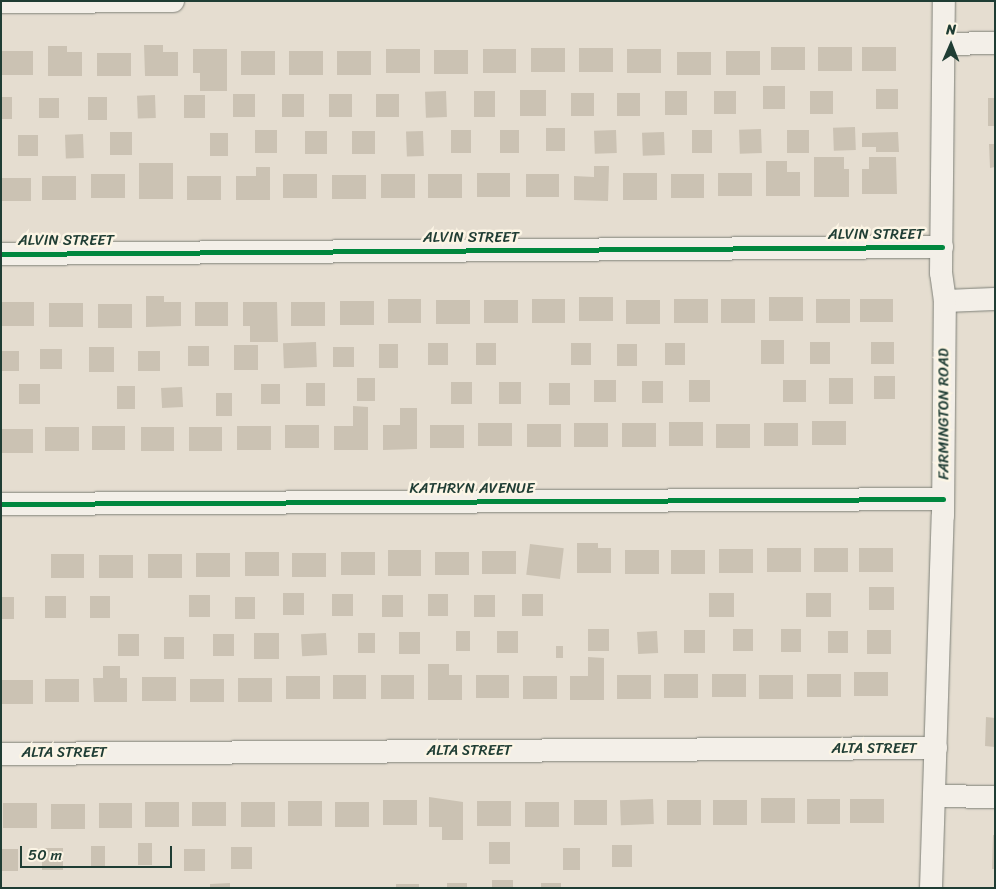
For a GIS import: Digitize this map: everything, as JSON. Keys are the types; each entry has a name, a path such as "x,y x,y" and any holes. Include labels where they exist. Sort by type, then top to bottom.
{"street":[{"path":"1,2 173,1"},
{"name":"FARMINGTON ROAD","path":"931,888 943,499 945,300 942,247 944,1"},
{"path":"944,44 995,43"},
{"name":"ALVIN STREET","path":"1,254 942,247"},
{"path":"945,300 995,300"},
{"name":"KATHRYN AVENUE","path":"1,504 943,499"},
{"name":"ALTA STREET","path":"1,754 936,748"},
{"path":"934,796 995,797"}],"building":[{"path":"144,45 163,45 163,52 178,52 178,76 145,76"},
{"path":"48,46 67,46 67,52 82,52 82,76 48,76"},
{"path":"771,47 805,47 805,70 771,70"},
{"path":"818,47 852,47 852,71 818,71"},
{"path":"862,47 896,47 896,71 862,71"},
{"path":"531,48 565,48 565,72 531,72"},
{"path":"579,48 613,48 613,72 579,72"},
{"path":"193,49 227,49 227,91 200,91 200,73 193,73"},
{"path":"386,49 420,49 420,73 386,73"},
{"path":"483,49 516,49 516,73 483,73"},
{"path":"627,49 661,49 661,73 627,73"},
{"path":"434,50 468,50 468,74 434,74"},
{"path":"1,51 33,51 33,75 1,75"},
{"path":"241,51 275,51 275,75 241,75"},
{"path":"289,51 323,51 323,75 289,75"},
{"path":"337,51 371,51 371,75 337,75"},
{"path":"726,51 760,51 760,75 726,75"},
{"path":"677,52 711,52 711,75 677,75"},
{"path":"97,53 131,53 131,76 97,76"},
{"path":"763,86 785,86 785,109 763,109"},
{"path":"876,89 898,89 898,109 876,109"},
{"path":"520,90 546,90 546,116 520,116"},
{"path":"446,91 447,117 426,118 425,92"},
{"path":"474,91 495,91 495,117 474,117"},
{"path":"665,91 687,91 687,115 665,115"},
{"path":"714,91 736,91 736,114 714,114"},
{"path":"810,91 833,91 833,114 810,114"},
{"path":"571,93 594,93 594,116 571,116"},
{"path":"617,93 640,93 640,116 617,116"},
{"path":"233,94 255,94 255,117 233,117"},
{"path":"282,94 304,94 304,117 282,117"},
{"path":"329,94 352,94 352,117 329,117"},
{"path":"376,94 399,94 399,117 376,117"},
{"path":"155,95 156,118 138,119 137,96"},
{"path":"184,95 205,95 205,118 184,118"},
{"path":"1,97 12,97 12,119 1,119"},
{"path":"88,97 107,97 107,120 88,120"},
{"path":"39,98 59,98 59,118 39,118"},
{"path":"988,98 995,98 995,126 988,126"},
{"path":"855,127 856,150 834,151 833,128"},
{"path":"546,128 565,128 565,151 546,151"},
{"path":"761,129 762,153 740,154 739,130"},
{"path":"255,130 277,130 277,153 255,153"},
{"path":"451,130 471,130 471,153 451,153"},
{"path":"500,130 519,130 519,153 500,153"},
{"path":"616,130 617,153 595,154 594,131"},
{"path":"692,130 712,130 712,153 692,153"},
{"path":"787,130 809,130 809,153 787,153"},
{"path":"305,131 327,131 327,154 305,154"},
{"path":"352,131 375,131 375,154 352,154"},
{"path":"423,131 424,156 407,157 406,132"},
{"path":"110,132 132,132 132,155 110,155"},
{"path":"664,132 665,155 643,156 642,133"},
{"path":"898,132 899,152 876,152 876,147 862,147 862,133"},
{"path":"210,133 228,133 228,156 210,156"},
{"path":"83,134 84,158 66,159 65,135"},
{"path":"18,135 38,135 38,156 18,156"},
{"path":"989,144 995,144 995,167 990,168"},
{"path":"814,157 844,157 844,169 849,169 849,197 814,197"},
{"path":"869,157 896,157 897,194 862,194 862,169 869,169"},
{"path":"766,161 787,161 787,172 800,172 800,196 766,196"},
{"path":"139,163 173,163 173,199 139,199"},
{"path":"594,166 609,166 608,201 574,200 574,176 594,177"},
{"path":"256,167 270,167 270,200 236,200 236,176 256,176"},
{"path":"477,173 510,173 510,197 477,197"},
{"path":"623,173 657,173 657,200 623,200"},
{"path":"718,173 752,173 752,196 718,196"},
{"path":"91,174 125,174 125,198 91,198"},
{"path":"283,174 317,174 317,198 283,198"},
{"path":"381,174 415,174 415,198 381,198"},
{"path":"428,174 462,174 462,198 428,198"},
{"path":"526,174 559,174 559,197 526,197"},
{"path":"671,174 704,174 704,198 671,198"},
{"path":"332,175 366,175 366,199 332,199"},
{"path":"42,176 76,176 76,200 42,200"},
{"path":"187,176 221,176 221,200 187,200"},
{"path":"1,178 31,178 31,201 1,201"},
{"path":"146,296 164,296 164,302 181,302 181,326 146,327"},
{"path":"579,297 613,297 613,321 579,321"},
{"path":"769,297 803,297 803,321 769,321"},
{"path":"388,299 421,299 421,323 388,323"},
{"path":"532,299 565,299 565,323 532,323"},
{"path":"674,299 708,299 708,323 674,323"},
{"path":"721,299 755,299 755,323 721,323"},
{"path":"816,299 850,299 850,323 816,323"},
{"path":"860,299 893,299 893,322 860,322"},
{"path":"436,300 470,300 470,324 436,324"},
{"path":"484,300 518,300 518,323 484,323"},
{"path":"626,300 660,300 660,324 626,324"},
{"path":"340,301 374,301 374,325 340,325"},
{"path":"1,302 34,302 34,326 1,326"},
{"path":"195,302 228,302 228,326 195,326"},
{"path":"243,302 277,302 278,342 250,342 250,326 243,326"},
{"path":"291,302 325,302 325,326 291,326"},
{"path":"49,303 83,303 83,327 49,327"},
{"path":"98,304 132,304 132,328 98,328"},
{"path":"761,340 784,340 784,364 761,364"},
{"path":"316,342 317,367 284,368 283,343"},
{"path":"810,342 830,342 830,364 810,364"},
{"path":"871,342 894,342 894,364 871,364"},
{"path":"428,343 448,343 448,365 428,365"},
{"path":"476,343 496,343 496,365 476,365"},
{"path":"571,343 591,343 591,365 571,365"},
{"path":"665,343 685,343 685,365 665,365"},
{"path":"379,344 398,344 398,368 379,368"},
{"path":"617,344 637,344 637,366 617,366"},
{"path":"234,345 258,345 258,370 234,370"},
{"path":"188,346 209,346 209,366 188,366"},
{"path":"89,347 114,347 114,372 89,372"},
{"path":"333,347 354,347 354,367 333,367"},
{"path":"40,349 62,349 62,369 40,369"},
{"path":"1,351 19,351 19,371 1,371"},
{"path":"138,351 160,351 160,371 138,371"},
{"path":"874,376 895,376 895,399 874,399"},
{"path":"357,378 375,378 375,401 357,401"},
{"path":"829,378 853,378 853,404 829,404"},
{"path":"594,380 616,380 616,402 594,402"},
{"path":"689,380 710,380 710,402 689,402"},
{"path":"783,380 806,380 806,402 783,402"},
{"path":"642,381 663,381 663,403 642,403"},
{"path":"451,382 472,382 472,404 451,404"},
{"path":"499,382 521,382 521,404 499,404"},
{"path":"306,383 325,383 325,406 306,406"},
{"path":"549,383 570,383 570,405 549,405"},
{"path":"19,384 40,384 40,404 19,404"},
{"path":"261,384 280,384 280,404 261,404"},
{"path":"117,386 135,386 135,409 117,409"},
{"path":"182,387 183,407 162,408 161,388"},
{"path":"216,393 232,393 232,416 216,416"},
{"path":"353,406 368,407 368,450 334,450 334,426 353,426"},
{"path":"400,408 417,408 417,449 383,450 383,425 400,425"},
{"path":"812,421 846,421 846,445 812,445"},
{"path":"669,422 703,422 703,446 669,446"},
{"path":"478,423 512,423 512,446 478,446"},
{"path":"574,423 608,423 608,447 574,447"},
{"path":"622,423 656,423 656,447 622,447"},
{"path":"764,423 798,423 798,446 764,446"},
{"path":"527,424 561,424 561,447 527,447"},
{"path":"716,424 750,424 750,448 716,448"},
{"path":"285,425 319,425 319,448 285,448"},
{"path":"430,425 464,425 464,448 430,448"},
{"path":"92,426 125,426 125,450 92,450"},
{"path":"237,426 271,426 271,450 237,450"},
{"path":"45,427 79,427 79,451 45,451"},
{"path":"141,427 174,427 174,451 141,451"},
{"path":"189,427 222,427 222,451 189,451"},
{"path":"1,429 33,429 33,453 1,453"},
{"path":"577,543 598,543 598,548 611,548 611,573 577,573"},
{"path":"530,544 564,548 560,579 526,575"},
{"path":"767,548 801,548 801,572 767,572"},
{"path":"814,548 848,548 848,572 814,572"},
{"path":"859,548 893,548 893,572 859,572"},
{"path":"719,549 753,549 753,573 719,573"},
{"path":"388,550 421,550 421,576 388,576"},
{"path":"625,550 659,550 659,574 625,574"},
{"path":"671,550 705,550 705,574 671,574"},
{"path":"482,551 516,551 516,574 482,574"},
{"path":"245,552 279,552 279,576 245,576"},
{"path":"341,552 375,552 375,575 341,575"},
{"path":"435,552 469,552 469,575 435,575"},
{"path":"196,553 230,553 230,577 196,577"},
{"path":"292,553 326,553 326,577 292,577"},
{"path":"51,554 84,554 84,578 51,578"},
{"path":"148,554 182,554 182,578 148,578"},
{"path":"99,555 133,555 133,578 99,578"},
{"path":"869,587 894,587 894,610 869,610"},
{"path":"283,593 304,593 304,615 283,615"},
{"path":"709,593 734,593 734,617 709,617"},
{"path":"806,593 831,593 831,617 806,617"},
{"path":"332,594 353,594 353,616 332,616"},
{"path":"428,594 448,594 448,616 428,616"},
{"path":"522,594 543,594 543,616 522,616"},
{"path":"189,595 210,595 210,617 189,617"},
{"path":"382,595 403,595 403,617 382,617"},
{"path":"474,595 495,595 495,617 474,617"},
{"path":"45,596 66,596 66,618 45,618"},
{"path":"90,596 110,596 110,618 90,618"},
{"path":"1,597 14,597 14,619 1,619"},
{"path":"235,597 255,597 255,619 235,619"},
{"path":"588,629 609,629 609,651 588,651"},
{"path":"733,629 753,629 753,651 733,651"},
{"path":"781,629 801,629 801,652 781,652"},
{"path":"684,630 705,630 705,653 684,653"},
{"path":"867,630 891,630 891,654 867,654"},
{"path":"456,631 470,631 470,651 456,651"},
{"path":"497,631 518,631 518,653 497,653"},
{"path":"657,631 658,653 638,654 637,632"},
{"path":"828,631 848,631 848,653 828,653"},
{"path":"399,632 420,632 420,654 399,654"},
{"path":"254,633 279,633 279,659 254,659"},
{"path":"326,633 327,655 302,656 301,634"},
{"path":"358,633 375,633 375,653 358,653"},
{"path":"118,634 139,634 139,656 118,656"},
{"path":"213,634 234,634 234,656 213,656"},
{"path":"164,637 184,637 184,659 164,659"},
{"path":"556,646 563,646 563,658 556,658"},
{"path":"588,657 604,658 604,700 570,700 570,676 588,676"},
{"path":"428,664 449,664 449,675 462,675 462,700 428,700"},
{"path":"103,666 120,666 120,678 127,678 127,702 94,702 93,678 103,678"},
{"path":"854,672 888,672 888,696 854,696"},
{"path":"664,674 698,674 698,698 664,698"},
{"path":"712,674 746,674 746,697 712,697"},
{"path":"807,674 841,674 841,697 807,697"},
{"path":"333,675 366,675 366,699 333,699"},
{"path":"381,675 414,675 414,699 381,699"},
{"path":"476,675 509,675 509,698 476,698"},
{"path":"617,675 651,675 651,699 617,699"},
{"path":"759,675 793,675 793,699 759,699"},
{"path":"286,676 320,676 320,699 286,699"},
{"path":"523,676 557,676 557,699 523,699"},
{"path":"142,677 176,677 176,701 142,701"},
{"path":"238,678 272,678 272,702 238,702"},
{"path":"45,679 79,679 79,702 45,702"},
{"path":"190,679 224,679 224,702 190,702"},
{"path":"1,680 33,680 33,704 1,704"},
{"path":"986,717 995,718 995,747 985,746"},
{"path":"429,797 463,802 463,840 442,840 442,827 429,827"},
{"path":"761,798 795,798 795,823 761,823"},
{"path":"653,799 654,824 621,825 620,800"},
{"path":"807,799 840,799 840,824 807,824"},
{"path":"850,799 884,799 884,823 850,823"},
{"path":"383,800 417,800 417,825 383,825"},
{"path":"574,800 607,800 607,825 574,825"},
{"path":"667,800 701,800 701,825 667,825"},
{"path":"713,800 747,800 747,825 713,825"},
{"path":"288,801 322,801 322,826 288,826"},
{"path":"477,801 511,801 511,826 477,826"},
{"path":"145,802 179,802 179,827 145,827"},
{"path":"192,802 226,802 226,826 192,826"},
{"path":"241,802 275,802 275,827 241,827"},
{"path":"335,802 369,802 369,827 335,827"},
{"path":"525,802 559,802 559,827 525,827"},
{"path":"3,803 37,803 37,828 3,828"},
{"path":"99,803 132,803 132,828 99,828"},
{"path":"51,804 85,804 85,829 51,829"},
{"path":"993,835 995,835 995,869 992,869"},
{"path":"489,842 510,842 510,864 489,864"},
{"path":"138,843 152,843 152,865 138,865"},
{"path":"612,845 632,845 632,867 612,867"},
{"path":"91,846 105,846 105,868 91,868"},
{"path":"231,847 252,847 252,869 231,869"},
{"path":"42,848 63,848 63,870 42,870"},
{"path":"563,848 580,848 580,870 563,870"},
{"path":"1,849 18,849 18,871 1,871"},
{"path":"184,849 205,849 205,871 184,871"},
{"path":"492,880 513,880 513,888 492,888"},
{"path":"230,883 230,888 210,888 210,884"},
{"path":"447,883 467,883 467,888 447,888"},
{"path":"541,883 561,883 561,888 541,888"},
{"path":"396,884 419,884 419,888 396,888"}],"cycle path":[{"path":"1,254 942,247"},
{"path":"1,504 943,499"}]}
